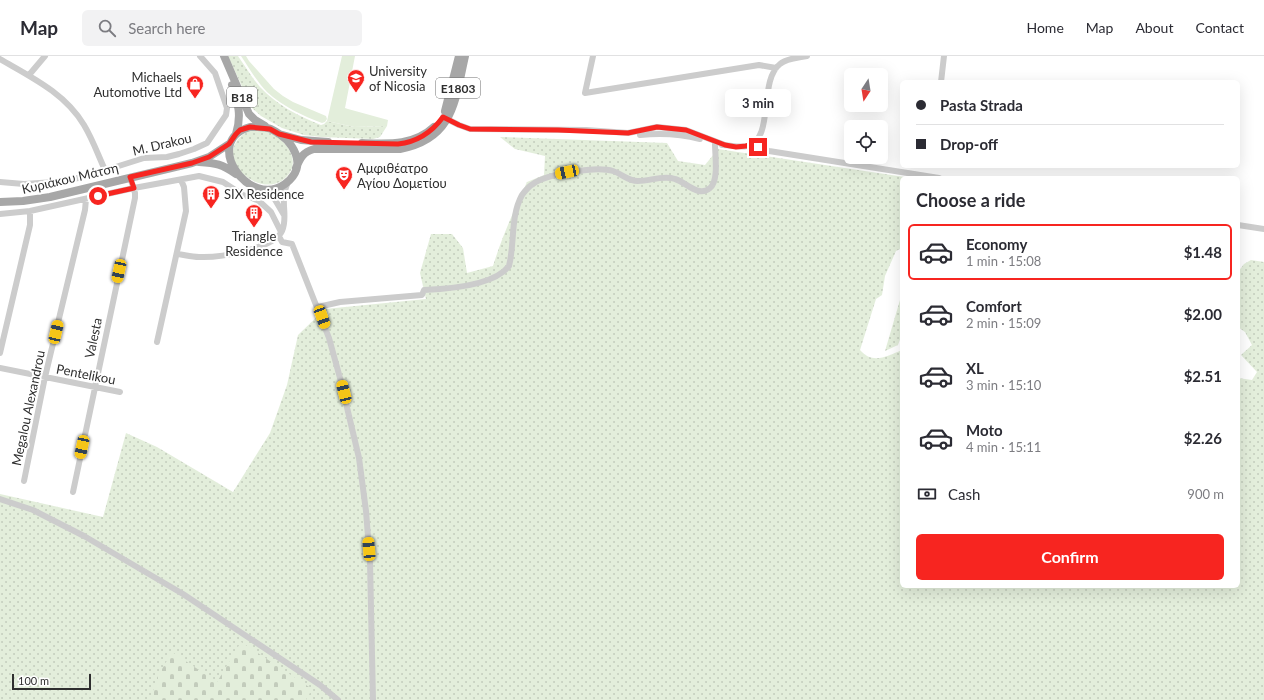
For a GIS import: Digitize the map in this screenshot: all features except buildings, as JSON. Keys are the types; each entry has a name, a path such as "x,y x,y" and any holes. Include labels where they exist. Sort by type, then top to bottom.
{"main road":[{"name":"B18","path":"219,56 239,108 240,120 236,134"},
{"name":"B18","path":"224,56 249,114 255,120 270,129"},
{"name":"E1803","path":"279,134 301,140 322,142 402,143 415,140 430,131 445,118 459,56"},
{"name":"E1803","path":"296,168 302,155 314,149 391,149 414,146 426,140 433,135 454,104 465,56"},
{"path":"250,127 270,129 289,141 295,151 296,156 296,168 293,176 288,182 271,190 257,188 242,178 232,165 229,155 229,144 236,134 240,130 250,127"},
{"name":"Κυριάκου Μάτση","path":"0,202 44,198 192,163 209,157 229,144"},
{"name":"Κυριάκου Μάτση","path":"192,163 219,164 225,166 242,178"}],"street":[{"path":"29,75 44,56"},
{"name":"M. Drakou","path":"0,182 24,184 54,182 84,177 144,158 179,154 196,148 209,140 226,115 228,108 215,73 200,56"},
{"path":"593,56 585,93 760,65 776,68"},
{"path":"628,133 634,135 656,133 692,137 716,144 742,147 753,144 761,134 769,83 776,68 788,59 806,56"},
{"path":"941,80 944,56"},
{"path":"0,59 52,89 72,109 84,124 105,170"},
{"path":"445,118 470,129 558,130 628,133 657,127 686,130 725,145"},
{"path":"318,307 340,302 422,295 424,290 458,287 495,278 509,266 514,222 518,205 523,194 532,184 567,172 612,170 632,180 674,178 696,191 703,191 710,188 715,182 716,144"},
{"path":"753,144 761,149 769,151 926,176"},
{"path":"0,214 30,211 134,188 199,176 223,182 243,195 252,198 266,206 276,219 282,242 292,244 329,338 337,365 359,458 366,511 370,562 373,700"},
{"path":"130,177 134,188"},
{"path":"157,342 178,254 186,211 184,187 181,180"},
{"path":"178,254 200,257 224,255 250,250 275,240 280,234 285,220 284,196 288,182"},
{"name":"Valesta","path":"73,492 134,198 134,188"},
{"path":"257,188 274,198 284,216"},
{"name":"Megalou Alexandrou","path":"24,482 45,378 85,210 86,199"},
{"path":"0,353 30,225 30,211"},
{"path":"1240,224 1264,229"},
{"name":"Pentelikou","path":"0,368 120,392"},
{"path":"0,499 33,510 84,536 183,594 320,686 338,700"}],"green space":[{"path":"228,56 238,56 251,76 273,99 296,114 312,122 321,125 327,121 354,127 387,126 380,137 373,139 304,135 282,128 261,116 252,108"},
{"path":"241,56 246,56 274,89 293,102 326,116 327,119 325,122 322,123 300,114 273,97 260,84"},
{"path":"342,56 355,56 345,108 388,120 387,126 354,127 327,121"},
{"path":"248,131 266,131 279,138 289,149 292,155 292,168 288,175 278,183 266,184 254,181 243,174 236,164 233,153 236,142"},
{"path":"500,137 667,143 678,161 705,165 718,149 900,176 900,249 896,251 885,276 882,295 876,299 860,350 865,355 875,358 886,357 900,351 900,588 1240,588 1240,378 1252,380 1257,372 1241,355 1252,345 1245,332 1240,328 1240,269 1244,264 1251,260 1264,262 1264,700 0,700 0,494 103,517 126,433 157,447 233,492 270,433 287,385 298,335 325,309 426,299 420,273 431,234 452,234 463,248 467,273 493,266 508,224 527,182 544,175 545,156 515,149"},
{"path":"900,300 900,340 898,345 885,351"},
{"path":"241,642 312,689 306,700 150,700 158,676 172,652 217,682"}],"place":[{"name":"University of Nicosia","path":"356,93"},
{"name":"Michaels Automotive Ltd","path":"195,99"},
{"name":"Αμφιθέατρο Αγίου Δομετίου","path":"344,190"},
{"name":"SIX Residence","path":"211,209"},
{"name":"Triangle Residence","path":"254,228"}],"route":[{"path":"98,196 134,188 130,177 203,160 214,155 229,144 240,130 250,127 262,127 291,138 311,142 398,144 411,141 422,136 430,131 443,117 470,129 586,130 628,133 657,127 686,130 725,145 742,147 753,144 758,147"}]}
